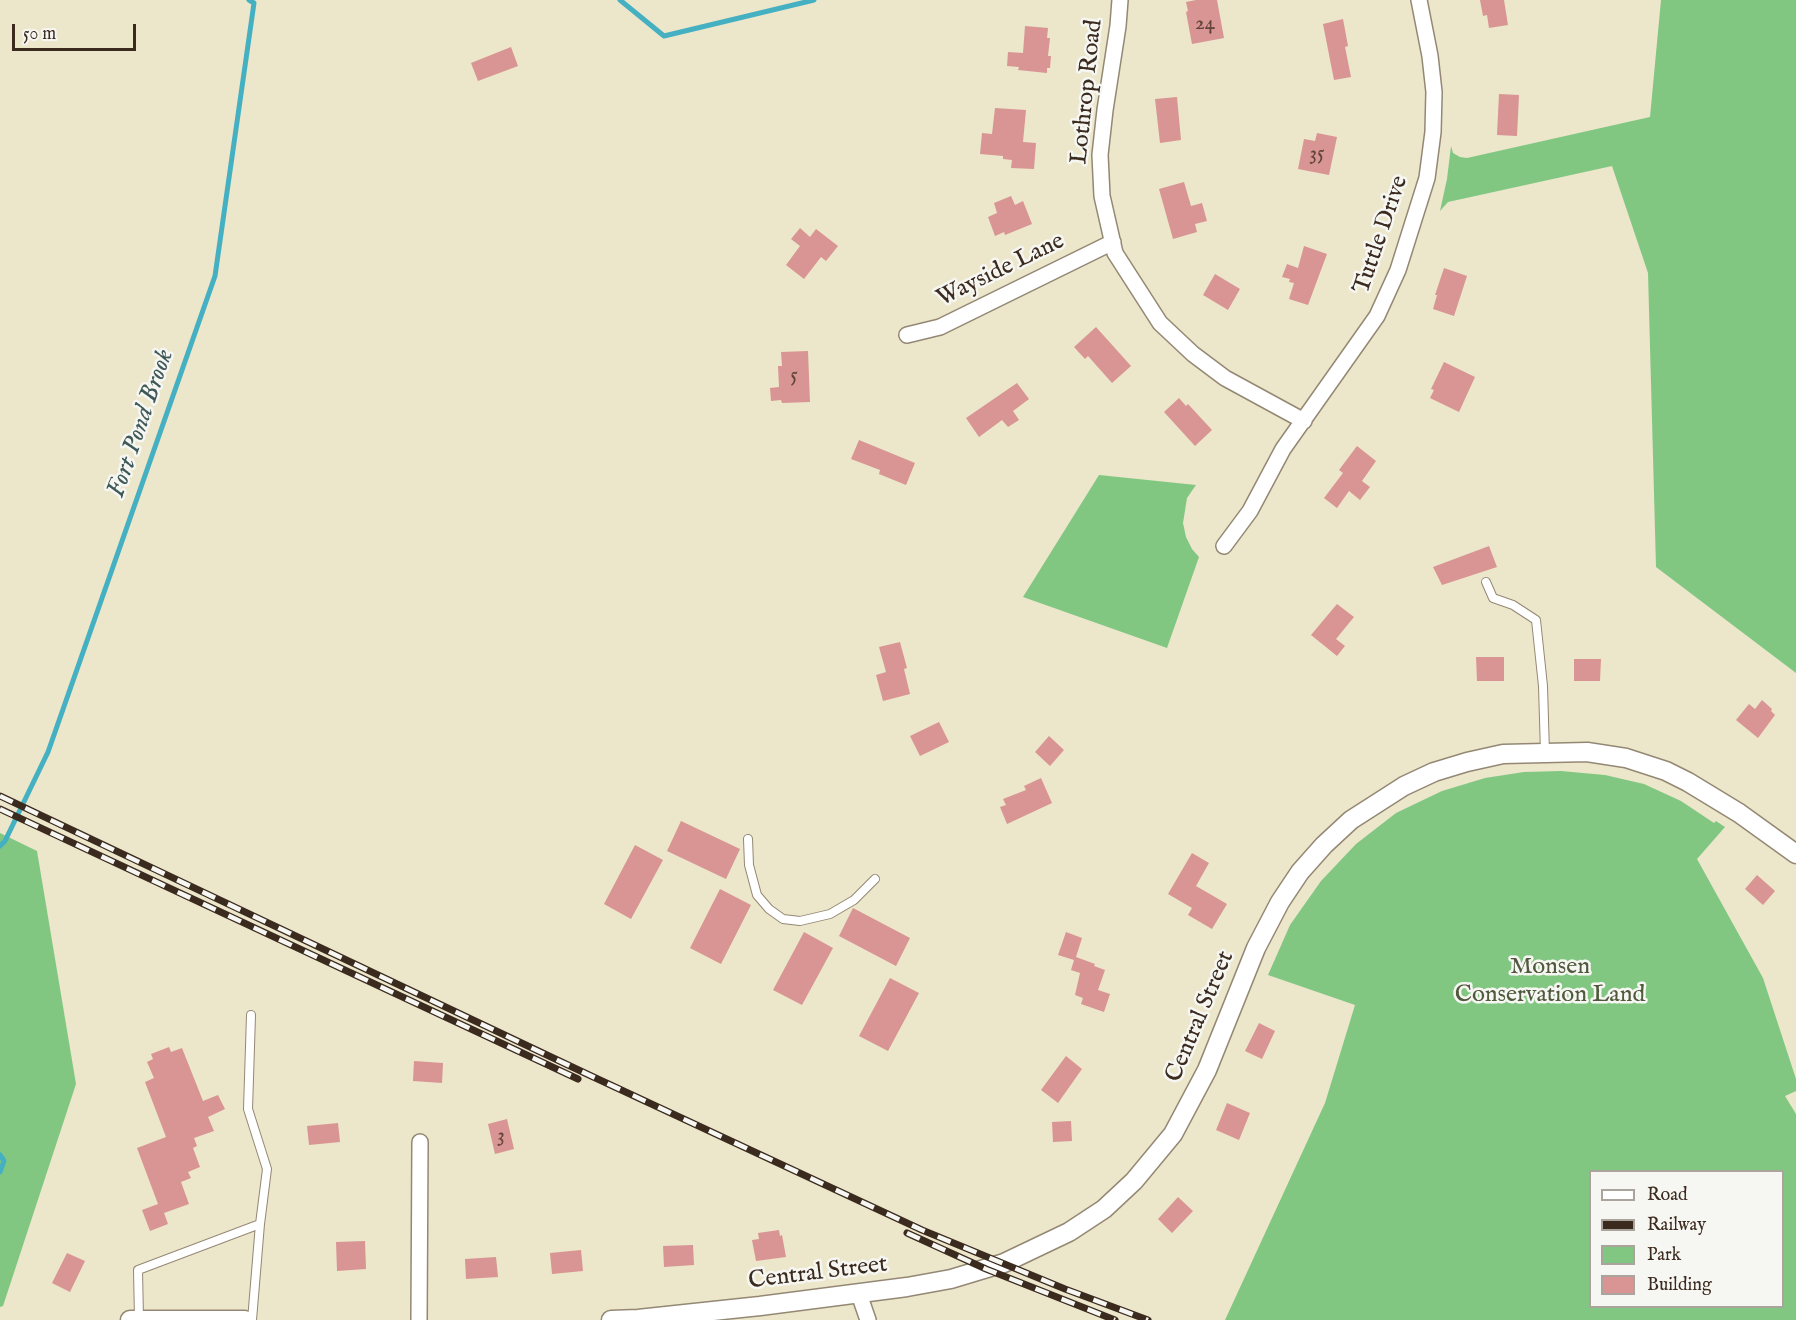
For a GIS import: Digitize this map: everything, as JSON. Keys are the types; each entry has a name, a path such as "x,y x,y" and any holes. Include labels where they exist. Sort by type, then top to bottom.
{"street":[{"name":"Lothrop Road","path":"1120,0 1100,155 1102,196 1115,253 1160,323 1193,354 1226,378 1304,421"},
{"name":"Tuttle Drive","path":"1224,546 1250,511 1283,449 1377,316 1398,270 1426,178 1433,132 1434,92 1430,56 1419,0"},
{"name":"Wayside Lane","path":"908,335 940,327 1113,242"},
{"name":"Central Street","path":"611,1320 705,1312 859,1294 951,1279 1004,1263 1069,1232 1104,1209 1134,1181 1173,1134 1208,1070 1256,948 1280,902 1300,872 1351,820 1404,786 1434,772 1503,754 1587,752 1626,758 1666,771 1688,782 1739,813 1796,854"},
{"path":"419,1320 420,1142"},
{"path":"859,1294 868,1320"},
{"path":"135,1319 245,1320"}],"lane":[{"path":"1486,582 1493,598 1513,605 1536,620 1543,686 1545,753"},
{"path":"748,839 749,865 757,895 768,909 783,919 800,921 830,914 854,900 875,879"},
{"path":"251,1015 248,1109 267,1168 252,1320"},
{"path":"135,1319 138,1270 260,1224"}],"green space":[{"path":"1661,0 1796,0 1796,673 1656,567 1648,273 1612,166 1448,202 1440,211 1451,146 1453,153 1467,158 1650,117"},
{"path":"1099,475 1196,485 1187,498 1183,523 1186,537 1199,557 1167,648 1023,597"},
{"name":"Monsen Conservation Land","path":"1561,771 1605,775 1644,784 1681,801 1714,823 1716,821 1725,827 1697,859 1763,978 1796,1079 1796,1091 1785,1096 1796,1114 1796,1320 1225,1320 1325,1103 1355,1005 1268,975 1290,925 1321,881 1356,844 1396,813 1442,791 1485,778 1524,772"},
{"path":"0,833 37,851 76,1084 3,1306 0,1307"}],"building":[{"path":"1217,0 1224,38 1192,44 1186,2"},
{"path":"1480,0 1504,0 1508,25 1489,28 1487,15 1483,16"},
{"path":"1343,19 1348,46 1345,47 1351,77 1334,80 1323,24"},
{"path":"1025,26 1048,28 1047,38 1050,38 1048,56 1051,56 1047,73 1018,70 1019,67 1007,66 1008,52 1023,53"},
{"path":"511,47 518,66 478,81 471,63"},
{"path":"1499,94 1519,95 1517,136 1497,135"},
{"path":"1177,97 1181,140 1160,143 1155,99"},
{"path":"995,108 1026,110 1023,142 1036,143 1034,169 1011,168 1012,160 1003,159 1003,156 980,154 982,133 992,134"},
{"path":"1317,133 1337,137 1329,175 1298,169 1304,139 1315,141"},
{"path":"1184,182 1191,206 1202,203 1207,221 1195,224 1197,232 1173,239 1159,189"},
{"path":"1011,196 1015,205 1023,201 1032,224 1005,235 1004,232 995,236 988,217 997,213 994,203"},
{"path":"800,228 810,237 816,229 838,246 826,261 821,257 804,279 786,265 800,246 791,239"},
{"path":"1304,246 1327,254 1308,305 1289,299 1294,283 1282,277 1287,264 1298,268"},
{"path":"1444,268 1467,276 1454,316 1433,309"},
{"path":"1215,274 1240,289 1228,310 1203,295"},
{"path":"1096,327 1131,366 1112,383 1088,356 1085,359 1074,347"},
{"path":"808,351 810,402 771,401 770,388 779,387 778,366 782,366 781,352"},
{"path":"1444,362 1475,377 1459,412 1430,398 1434,390 1431,389"},
{"path":"1017,383 1029,399 1013,411 1019,420 1008,427 1002,420 979,437 966,418"},
{"path":"1179,398 1186,406 1188,404 1212,430 1195,446 1164,412"},
{"path":"859,440 915,463 906,485 879,474 880,470 851,459"},
{"path":"1357,446 1376,461 1362,481 1370,487 1360,500 1349,491 1337,508 1324,498 1343,473 1339,470"},
{"path":"1489,546 1497,567 1442,585 1433,567"},
{"path":"1337,604 1354,617 1336,639 1345,646 1337,656 1311,635"},
{"path":"900,642 907,668 904,669 910,694 883,701 876,675 886,672 879,647"},
{"path":"1476,657 1504,657 1504,681 1477,681"},
{"path":"1574,659 1601,659 1600,681 1574,681"},
{"path":"1762,700 1775,715 1758,738 1736,720 1749,704 1755,709"},
{"path":"939,722 949,742 920,756 910,736"},
{"path":"1049,736 1064,750 1050,766 1035,752"},
{"path":"1041,778 1052,803 1007,824 1000,807 1006,805 1003,799 1026,790 1024,786"},
{"path":"681,821 740,849 726,879 667,851"},
{"path":"635,845 663,860 631,919 604,904"},
{"path":"1192,853 1209,863 1196,886 1227,904 1212,929 1188,915 1192,908 1168,894"},
{"path":"1757,875 1775,891 1763,905 1745,889"},
{"path":"720,889 751,905 721,964 690,948"},
{"path":"853,908 910,938 896,966 839,936"},
{"path":"804,932 833,948 802,1005 773,990"},
{"path":"1066,932 1082,938 1076,957 1105,970 1098,990 1110,994 1104,1012 1081,1004 1083,998 1075,995 1080,973 1071,970 1074,960 1058,955"},
{"path":"890,978 919,993 888,1051 859,1036"},
{"path":"1259,1023 1275,1031 1262,1059 1245,1051"},
{"path":"169,1047 171,1052 182,1048 203,1101 218,1095 225,1109 208,1117 214,1131 194,1138 197,1146 193,1148 200,1167 188,1172 191,1178 181,1182 189,1204 164,1213 168,1224 150,1231 142,1210 158,1204 137,1148 166,1137 145,1082 154,1078 147,1062 153,1059 151,1054"},
{"path":"1066,1056 1082,1069 1058,1103 1041,1090"},
{"path":"414,1061 443,1063 442,1083 413,1081"},
{"path":"1227,1103 1250,1113 1239,1140 1216,1130"},
{"path":"507,1119 514,1149 495,1154 488,1124"},
{"path":"1071,1121 1072,1141 1053,1142 1052,1122"},
{"path":"338,1123 340,1142 309,1145 307,1126"},
{"path":"1178,1197 1193,1211 1172,1233 1158,1219"},
{"path":"779,1230 786,1257 756,1261 752,1240 759,1239 758,1233"},
{"path":"365,1241 366,1269 337,1271 336,1242"},
{"path":"693,1245 694,1265 664,1267 663,1246"},
{"path":"581,1250 583,1271 552,1274 550,1253"},
{"path":"67,1253 85,1261 70,1292 52,1283"},
{"path":"496,1257 498,1277 466,1279 465,1259"}],"waterway":[{"name":"Fort Pond Brook","path":"0,846 5,841 48,752 215,276 254,3 249,0"},
{"path":"620,0 664,36 814,0"},
{"name":"Fort Pond Brook","path":"0,1155 4,1161 0,1172"}],"railway":[{"path":"0,796 922,1230 1065,1289 1148,1320"},
{"path":"0,809 578,1079"},
{"path":"907,1233 986,1269 1115,1320"}]}
